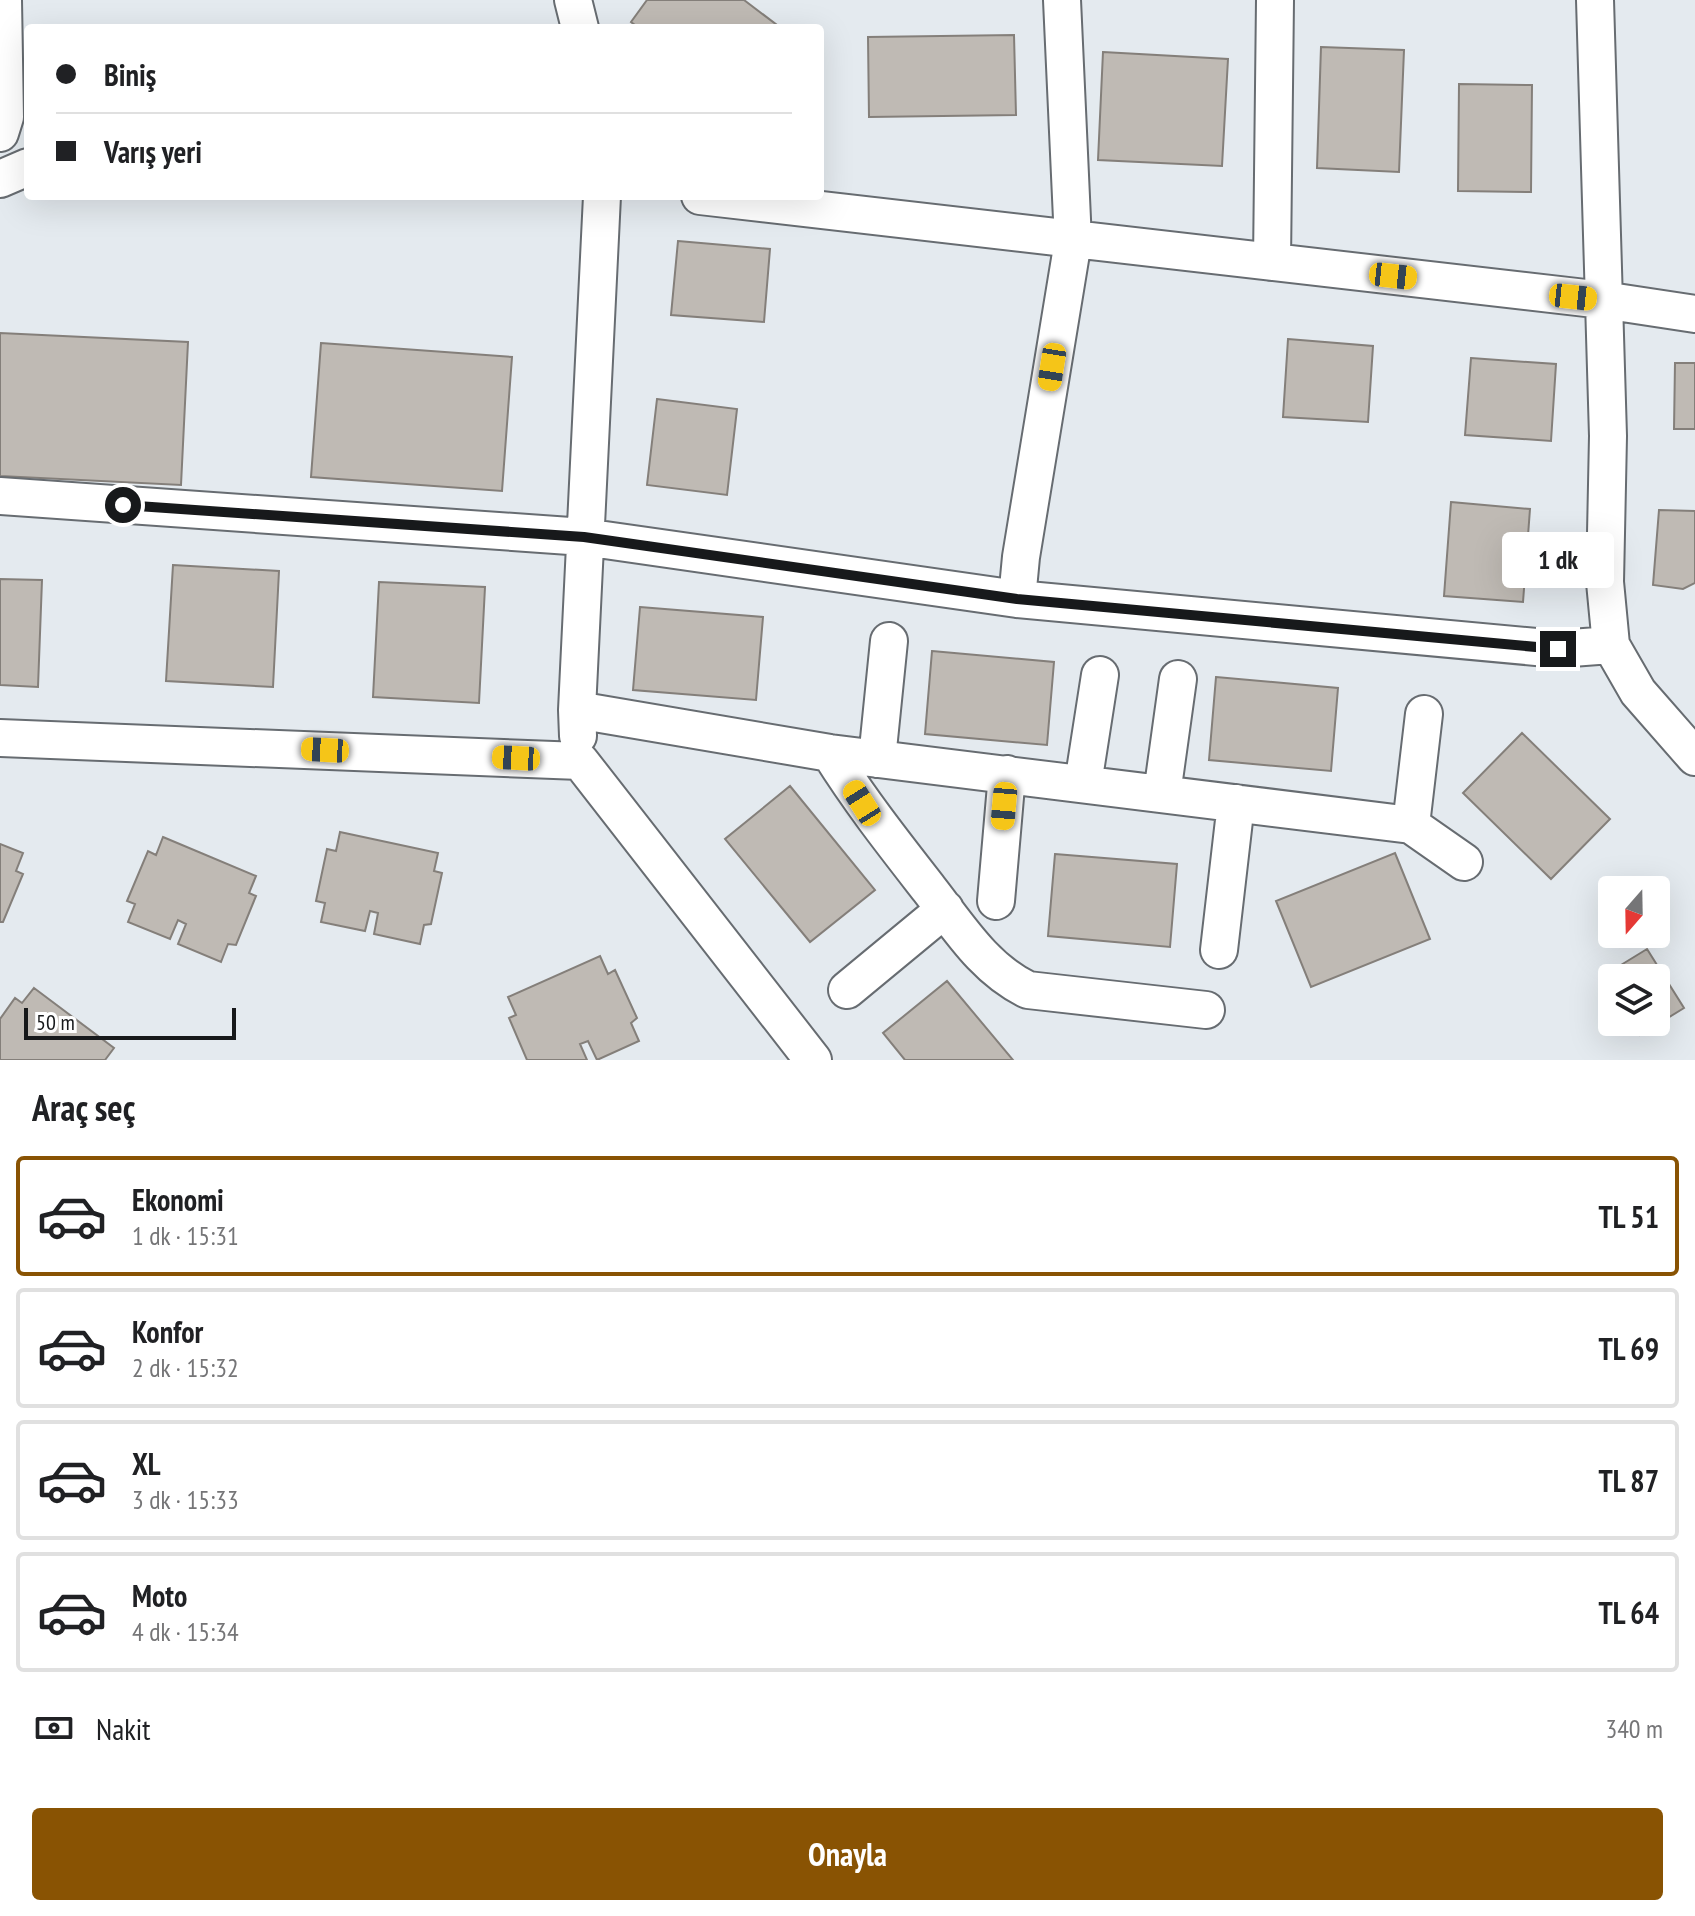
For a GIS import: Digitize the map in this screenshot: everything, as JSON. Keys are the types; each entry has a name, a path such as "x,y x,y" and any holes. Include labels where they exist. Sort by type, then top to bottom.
{"street":[{"path":"0,133 5,117 3,0"},
{"path":"573,0 579,24"},
{"path":"1017,599 1021,557 1073,241 1062,0"},
{"path":"1272,262 1275,0"},
{"path":"1595,0 1608,436 1605,582 1611,645 1638,692 1695,757"},
{"path":"0,179 24,169"},
{"path":"602,200 577,710 580,761 813,1060"},
{"path":"733,200 1603,300 1695,314"},
{"path":"0,496 584,537 1017,599 1558,649 1611,645"},
{"path":"877,759 889,641"},
{"path":"1083,784 1100,675"},
{"path":"1162,794 1178,679"},
{"path":"577,710 830,753 1411,825 1464,862"},
{"path":"1411,825 1424,714"},
{"path":"0,738 580,761"},
{"path":"830,753 862,803 984,959 1010,981 1028,990 1206,1010"},
{"path":"996,901 1007,774"},
{"path":"1219,950 1236,803"},
{"path":"847,990 945,909"}],"building":[{"path":"647,0 744,0 776,24 634,24 631,22"},
{"path":"1014,35 1016,115 869,117 868,37"},
{"path":"1321,47 1404,50 1399,172 1317,168"},
{"path":"1103,52 1228,59 1222,166 1098,160"},
{"path":"1459,84 1532,85 1531,192 1458,191"},
{"path":"678,241 770,249 764,322 671,315"},
{"path":"0,333 188,342 181,485 0,476"},
{"path":"1288,339 1373,346 1368,422 1283,417"},
{"path":"321,343 512,357 502,491 311,477"},
{"path":"1471,358 1556,364 1551,441 1465,435"},
{"path":"1675,363 1695,363 1695,429 1674,429"},
{"path":"657,399 737,409 727,495 647,485"},
{"path":"1451,502 1530,509 1523,602 1444,596"},
{"path":"1659,510 1695,511 1695,583 1683,589 1653,585"},
{"path":"173,565 279,571 273,687 166,681"},
{"path":"0,579 42,580 38,687 0,685"},
{"path":"379,582 485,587 479,703 373,697"},
{"path":"640,607 763,617 756,700 633,690"},
{"path":"932,651 1054,662 1047,745 925,734"},
{"path":"1216,677 1338,688 1331,771 1209,760"},
{"path":"1522,733 1610,819 1551,879 1463,793"},
{"path":"790,786 875,890 810,942 725,839"},
{"path":"340,832 438,853 434,871 442,873 431,924 424,925 420,944 374,934 378,913 370,911 365,931 321,922 325,903 316,901 327,849 336,851"},
{"path":"163,837 256,876 249,893 256,896 236,945 228,944 221,962 178,944 186,924 178,920 170,939 128,922 135,904 127,901 148,851 156,855"},
{"path":"0,844 23,853 16,871 23,874 3,922 0,922"},
{"path":"1395,853 1430,939 1311,987 1276,901"},
{"path":"1055,854 1177,864 1170,947 1048,936"},
{"path":"1647,949 1656,964 1623,964"},
{"path":"600,956 608,974 615,970 637,1018 631,1023 639,1041 597,1060 588,1041 580,1044 587,1060 527,1060 509,1018 516,1015 508,997"},
{"path":"947,981 1013,1060 905,1060 883,1033"},
{"path":"1670,986 1684,1008 1670,1017"},
{"path":"34,988 114,1048 105,1060 0,1060 0,1019 15,998 22,1003"}],"route":[{"path":"123,505 584,537 1017,599 1558,649"}]}
